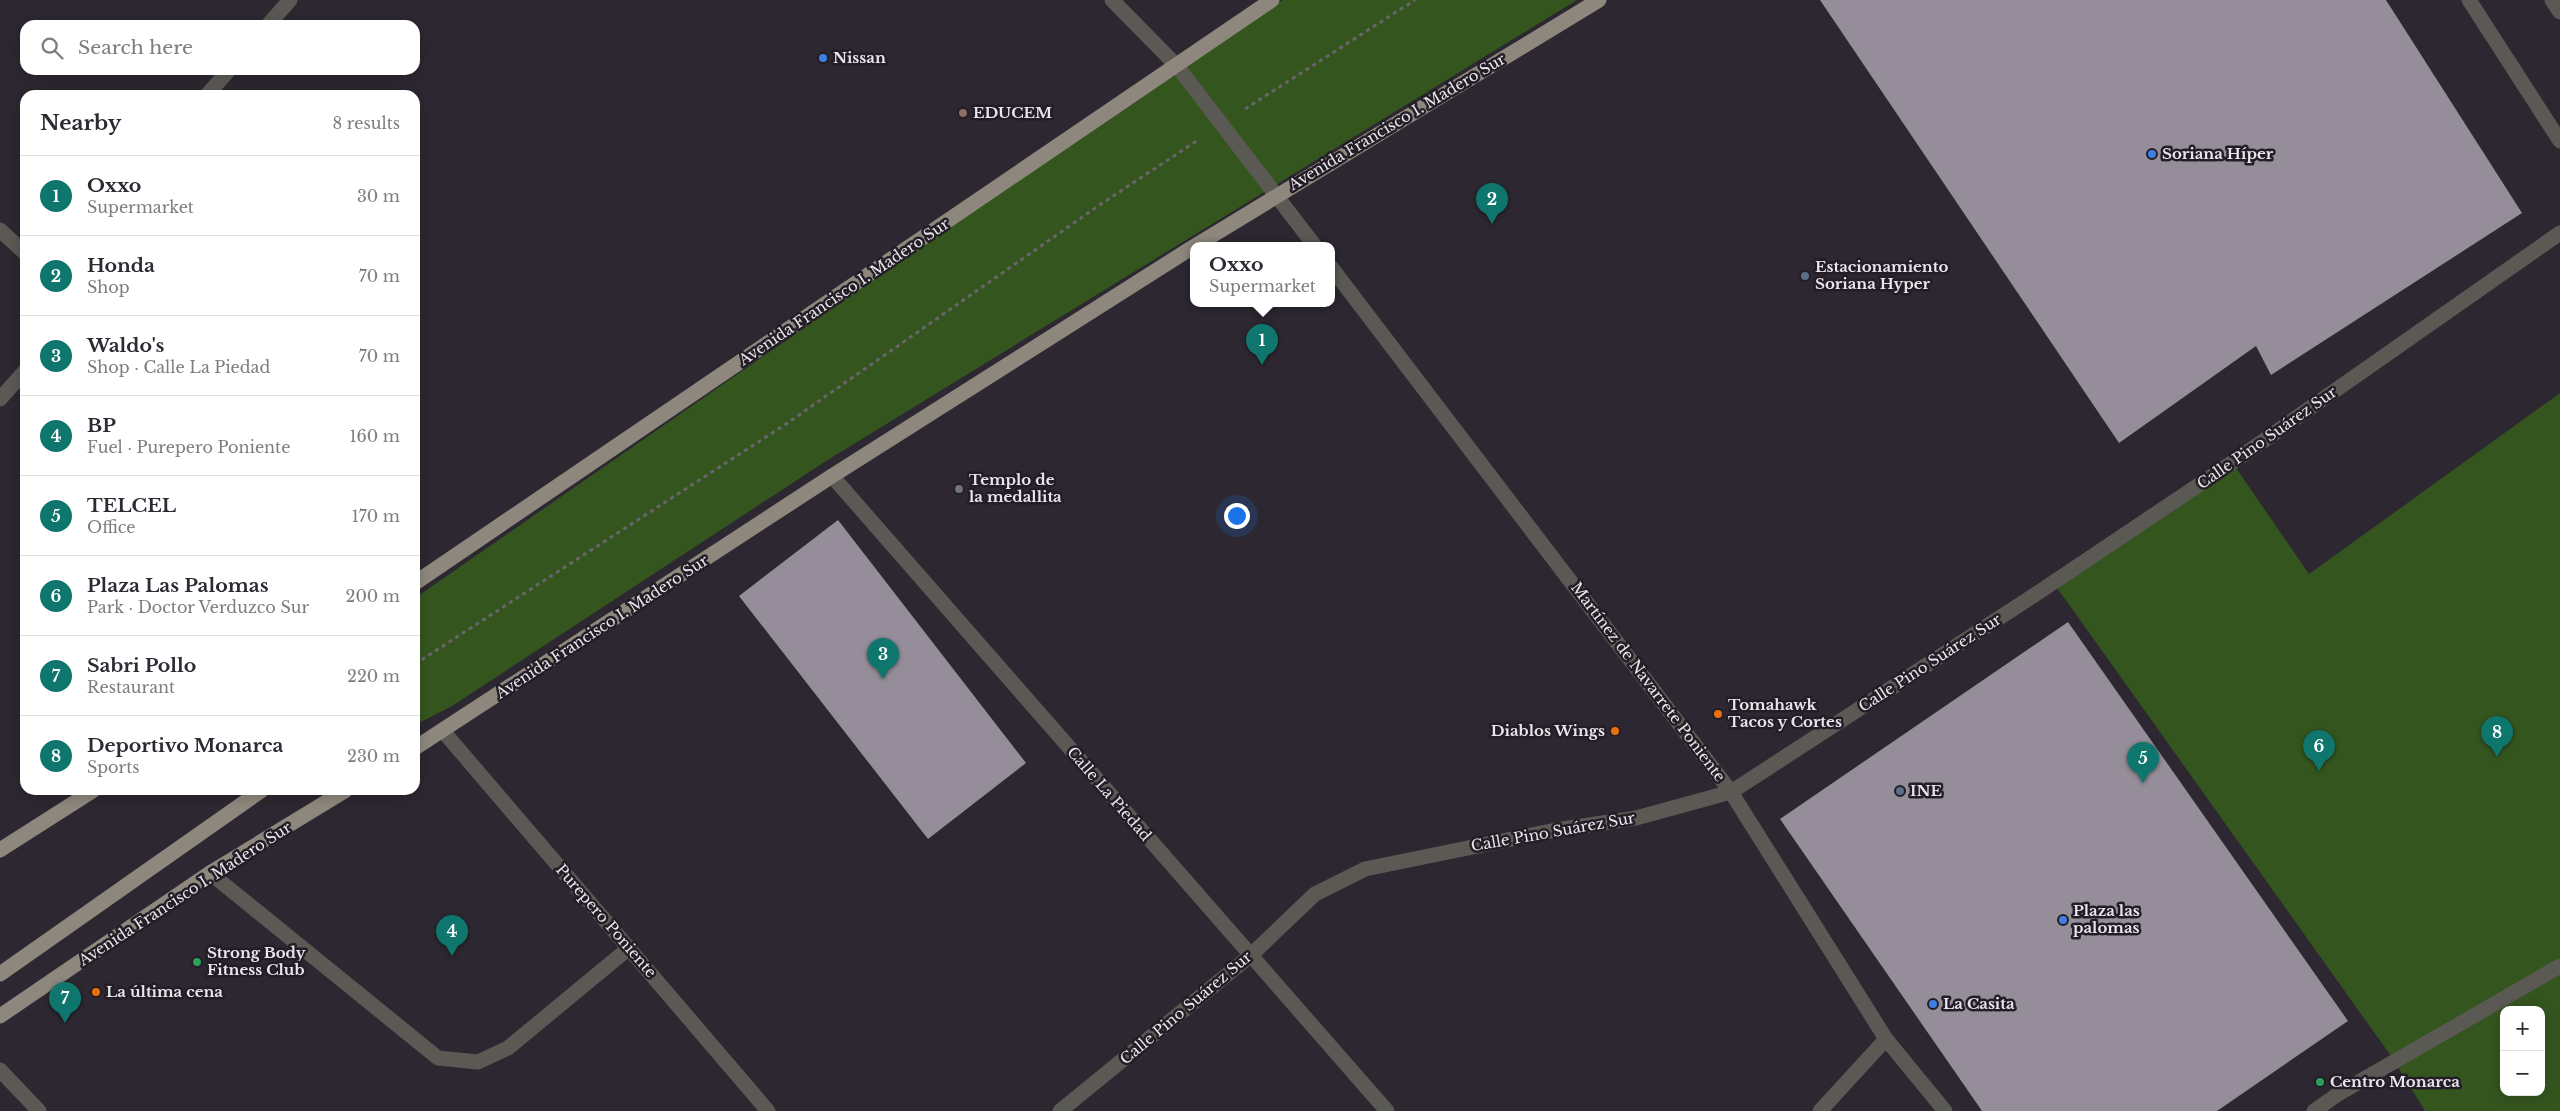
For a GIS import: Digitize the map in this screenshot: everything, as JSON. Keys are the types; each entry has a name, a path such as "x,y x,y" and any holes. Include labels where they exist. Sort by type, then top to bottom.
{"main road":[{"name":"Avenida Francisco I. Madero Sur","path":"420,580 1272,0"},
{"name":"Avenida Francisco I. Madero Sur","path":"1202,242 1276,195 1599,0"},
{"name":"Avenida Francisco I. Madero Sur","path":"420,745 832,476 1190,250"},
{"path":"0,850 86,795"},
{"path":"0,974 255,795"},
{"name":"Avenida Francisco I. Madero Sur","path":"0,1016 210,873 338,795"}],"street":[{"path":"272,20 290,0"},
{"path":"1112,0 1177,66 1312,242"},
{"path":"2469,0 2560,141"},
{"path":"2552,0 2560,12"},
{"path":"211,90 225,75"},
{"path":"0,230 20,248"},
{"name":"Calle Pino Suárez Sur","path":"1060,1111 1250,956 1315,894 1365,869 1556,830 1636,818 1731,792 2033,596 2229,465 2560,233"},
{"name":"Martínez de Navarrete Poniente","path":"1335,271 1731,792 1886,1039 1945,1111"},
{"path":"0,399 20,377"},
{"name":"Calle La Piedad","path":"832,476 1387,1111"},
{"name":"Purepero Poniente","path":"443,731 768,1111"},
{"path":"210,873 438,1058 478,1062 508,1048 629,948"},
{"path":"2314,1111 2338,1094 2560,966"},
{"path":"1820,1111 1886,1039"},
{"path":"0,1070 39,1111"}],"path":[{"path":"420,661 786,424 1101,204 1415,0"}],"green space":[{"path":"1283,0 1577,0 826,461 452,706 420,722 420,595 1180,67"},
{"path":"2560,393 2560,1111 2425,1111 2391,1056 2055,585 2234,465 2309,574"}],"building":[{"path":"1820,0 2386,0 2522,213 2271,375 2256,346 2119,443"},
{"path":"838,520 1026,763 928,839 739,596"},
{"name":"Plaza las palomas","path":"2068,622 2348,1021 2217,1111 1982,1111 1780,819"}],"place":[{"name":"Nissan","path":"823,58"},
{"name":"EDUCEM","path":"963,113"},
{"name":"Soriana Híper","path":"2152,154"},
{"name":"Honda","path":"1492,224"},
{"name":"Estacionamiento Soriana Hyper","path":"1805,276"},
{"name":"Oxxo","path":"1262,365"},
{"name":"Templo de la medallita","path":"959,489"},
{"name":"Waldo's","path":"883,679"},
{"name":"Tomahawk Tacos y Cortes","path":"1718,714"},
{"name":"Diablos Wings","path":"1615,731"},
{"name":"Deportivo Monarca","path":"2497,757"},
{"name":"Plaza Las Palomas","path":"2319,771"},
{"name":"TELCEL","path":"2143,783"},
{"name":"INE","path":"1900,791"},
{"name":"Plaza las palomas","path":"2063,920"},
{"name":"BP","path":"452,956"},
{"name":"Strong Body Fitness Club","path":"197,962"},
{"name":"La última cena","path":"96,992"},
{"name":"La Casita","path":"1933,1004"},
{"name":"Sabri Pollo","path":"65,1023"},
{"name":"Centro Monarca","path":"2320,1082"}]}
